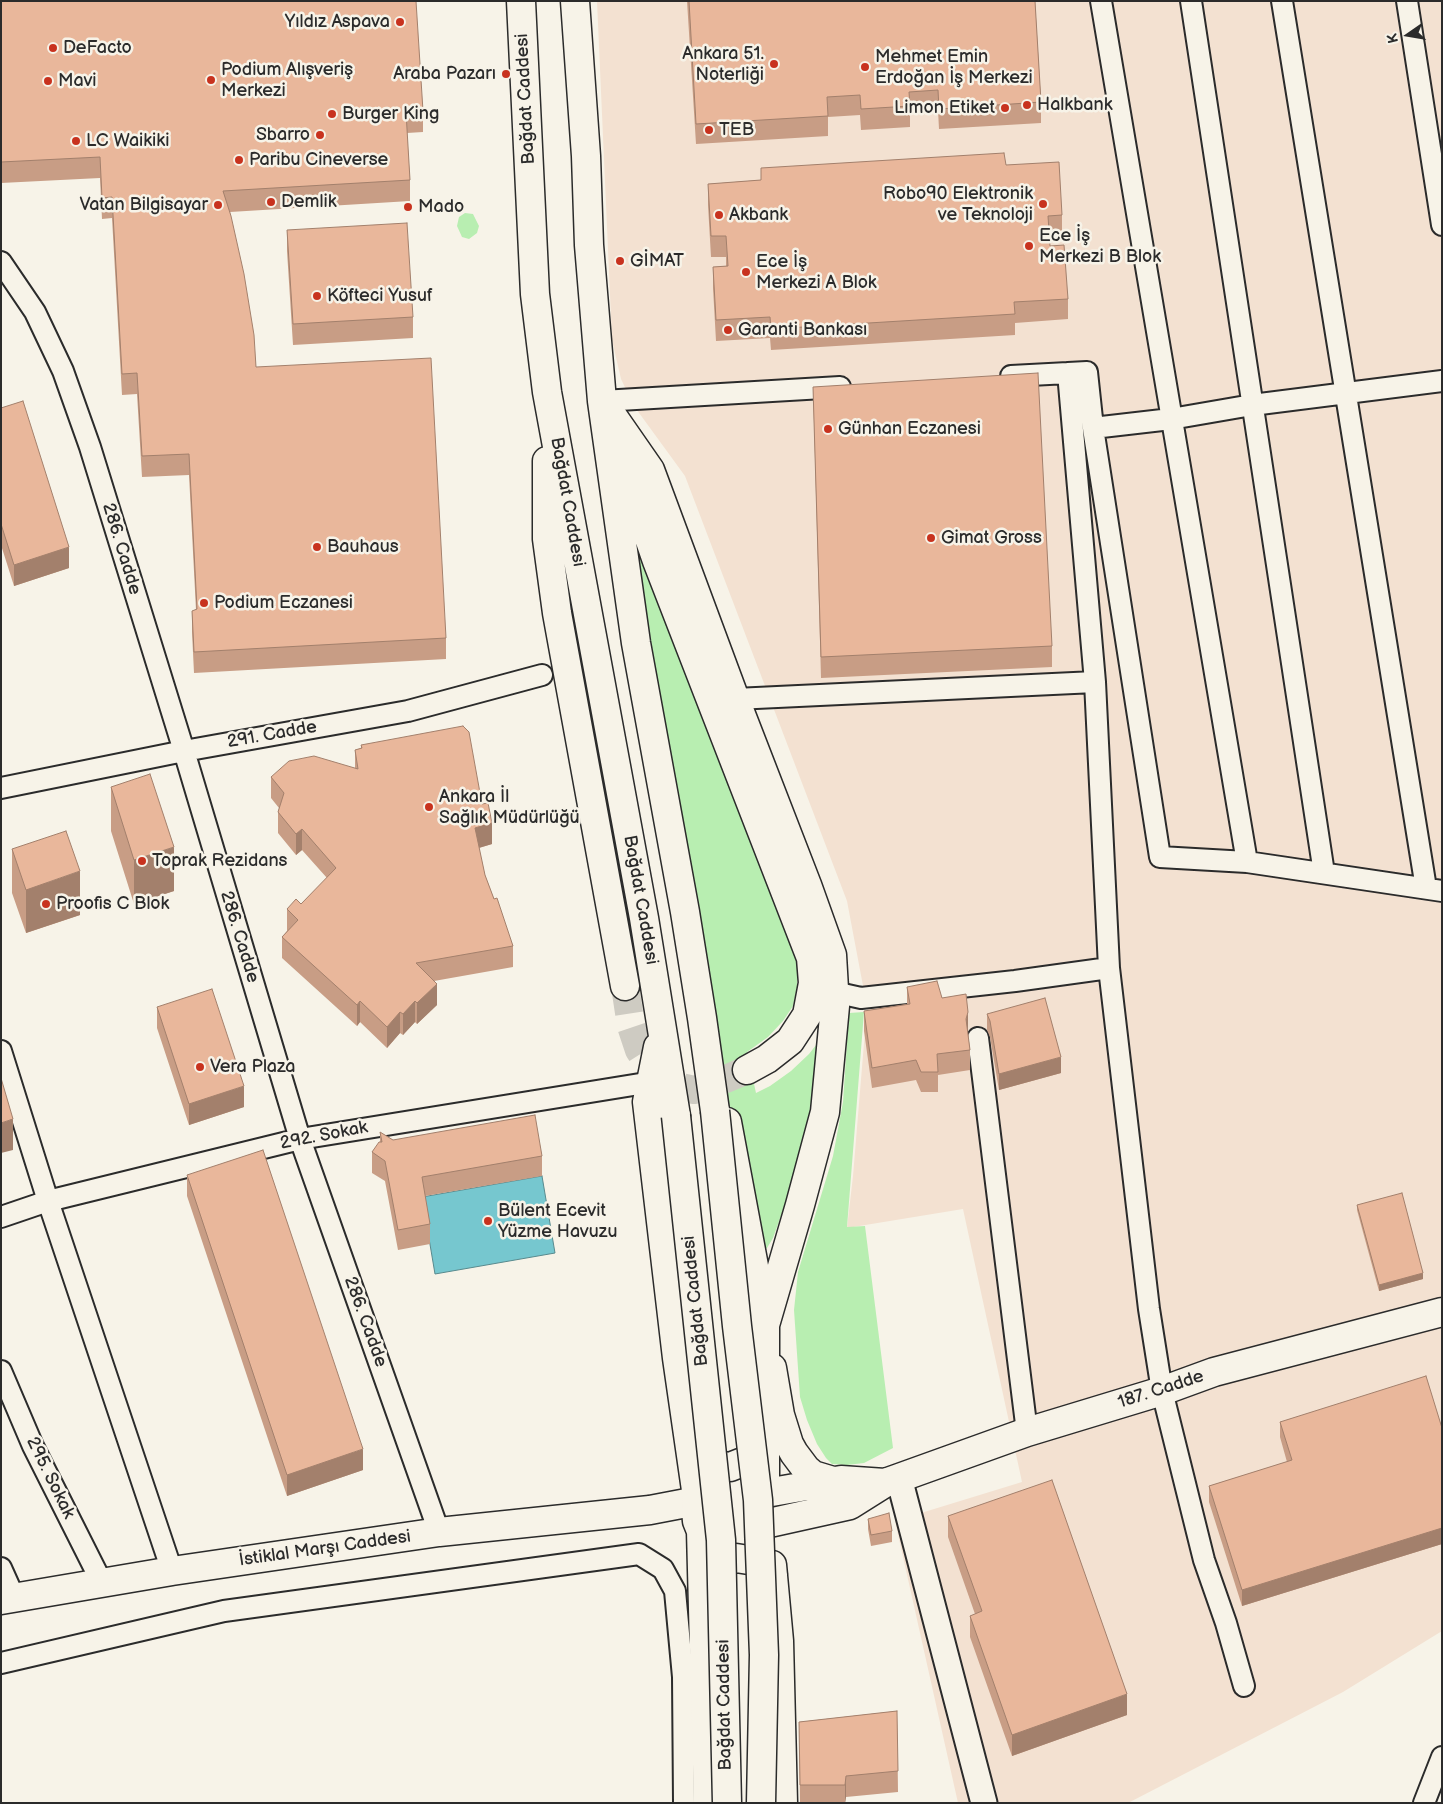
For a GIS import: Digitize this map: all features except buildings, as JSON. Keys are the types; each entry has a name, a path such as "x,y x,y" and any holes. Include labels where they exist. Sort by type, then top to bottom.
{"main road":[{"name":"Bağdat Caddesi","path":"521,1 535,294 548,392 644,918 676,1116 721,1540 728,1803"},
{"name":"Bağdat Caddesi","path":"575,1 586,156 589,246 602,401 636,643 685,912 702,1018 715,1111 737,1326 758,1500 764,1655 761,1803"},
{"path":"548,392 547,539 558,623 625,986"},
{"path":"602,401 650,470 735,699 808,886 832,955 835,1006 825,1112 765,1325 766,1491 770,1514 769,1526 779,1641 783,1803"},
{"path":"602,401 657,561 811,958 813,983 807,1015 790,1041 767,1059 747,1070"},
{"path":"702,1018 727,1125 780,1415 789,1444 806,1469 814,1475 833,1481"},
{"path":"662,1027 647,1102 677,1358 692,1454 698,1514 702,1579 708,1803"},
{"name":"187. Cadde","path":"892,1480 1027,1432 1162,1391 1214,1372 1442,1312"},
{"path":"692,1454 710,1464 730,1467 749,1461 766,1449"},
{"path":"698,1514 719,1480 729,1478 744,1479 766,1491 833,1481 892,1480"},
{"path":"698,1514 719,1544 741,1546 751,1541 769,1526 850,1505 892,1480"},
{"name":"İstiklal Marşı Caddesi","path":"8,1598 172,1571 439,1532 650,1510 698,1514"},
{"path":"702,1579 717,1565 736,1558 755,1562 773,1575"}],"street":[{"path":"1101,1 1247,862"},
{"path":"1191,1 1324,873"},
{"path":"989,378 1087,372 1093,428 1160,857 1247,862 1324,873 1437,894 1346,393 1282,1"},
{"path":"1407,1 1442,225"},
{"name":"286. Cadde","path":"1,262 35,312 64,372 90,448 184,751 300,1139 439,1532"},
{"path":"1068,373 1095,682 1110,968 1149,1309 1162,1391 1204,1560 1226,1623 1244,1686"},
{"path":"1093,428 1442,381"},
{"path":"602,401 860,385"},
{"name":"291. Cadde","path":"1,788 184,751 408,711 542,675"},
{"path":"735,699 1095,682"},
{"path":"834,992 860,998 1015,981 1110,968"},
{"path":"978,1038 1027,1432"},
{"path":"1,1051 48,1202 172,1571"},
{"name":"292. Sokak","path":"1,1217 48,1202 300,1139 652,1082"},
{"name":"295. Sokak","path":"1,1371 33,1446 102,1583"},
{"path":"892,1480 984,1803"},
{"path":"1,1663 224,1611 639,1554 663,1569 675,1591 683,1677 684,1803"},
{"path":"1,1568 8,1598"},
{"path":"1424,1803 1442,1757"}],"shaded area":[{"path":"597,1 1442,1 1442,1631 1343,1692 1128,1803 958,1803 895,1521 1022,1482 963,1209 847,1228 867,1007 847,901 685,476 634,406 621,379 612,340"}],"green space":[{"path":"465,213 473,214 479,226 477,233 469,239 462,237 457,226 459,217"},
{"path":"632,527 798,961 797,987 793,1006 783,1021 768,1037 747,1052 756,1093 770,1086 791,1071 809,1054 820,1040 807,1136 797,1171 773,1238 767,1248 760,1253 752,1249"},
{"path":"864,1012 847,1227 865,1226 893,1448 864,1463 847,1465 832,1464 826,1458 817,1444 807,1420 800,1397 794,1310 798,1272 833,1156 843,1102 849,1013"}],"water":[{"name":"Bülent Ecevit Yüzme Havuzu","path":"542,1176 555,1253 435,1274 422,1197"}],"tunnel":[{"path":"625,986 631,1026 639,1050 651,1069 672,1085 694,1090 747,1070"}],"place":[{"name":"Yıldız Aspava","path":"400,22"},
{"name":"DeFacto","path":"53,48"},
{"name":"Ankara 51. Noterliği","path":"774,64"},
{"name":"Mehmet Emin Erdoğan İş Merkezi","path":"865,67"},
{"name":"Araba Pazarı","path":"506,74"},
{"name":"Podium Alışveriş Merkezi","path":"211,80"},
{"name":"Mavi","path":"48,81"},
{"name":"Halkbank","path":"1027,105"},
{"name":"Limon Etiket","path":"1005,108"},
{"name":"Burger King","path":"332,114"},
{"name":"TEB","path":"709,130"},
{"name":"Sbarro","path":"320,135"},
{"name":"LC Waikiki","path":"76,141"},
{"name":"Paribu Cineverse","path":"239,160"},
{"name":"Demlik","path":"271,202"},
{"name":"Robo90 Elektronik ve Teknoloji","path":"1043,204"},
{"name":"Vatan Bilgisayar","path":"218,205"},
{"name":"Mado","path":"408,207"},
{"name":"Akbank","path":"719,215"},
{"name":"Ece İş Merkezi B Blok","path":"1029,246"},
{"name":"GİMAT","path":"620,261"},
{"name":"Ece İş Merkezi A Blok","path":"746,272"},
{"name":"Köfteci Yusuf","path":"317,296"},
{"name":"Garanti Bankası","path":"728,330"},
{"name":"Günhan Eczanesi","path":"828,429"},
{"name":"Gimat Gross","path":"931,538"},
{"name":"Bauhaus","path":"317,547"},
{"name":"Podium Eczanesi","path":"204,603"},
{"name":"Ankara İl Sağlık Müdürlüğü","path":"429,807"},
{"name":"Toprak Rezidans","path":"142,861"},
{"name":"Proofis C Blok","path":"46,904"},
{"name":"Vera Plaza","path":"200,1067"},
{"name":"Bülent Ecevit Yüzme Havuzu","path":"488,1221"}]}
